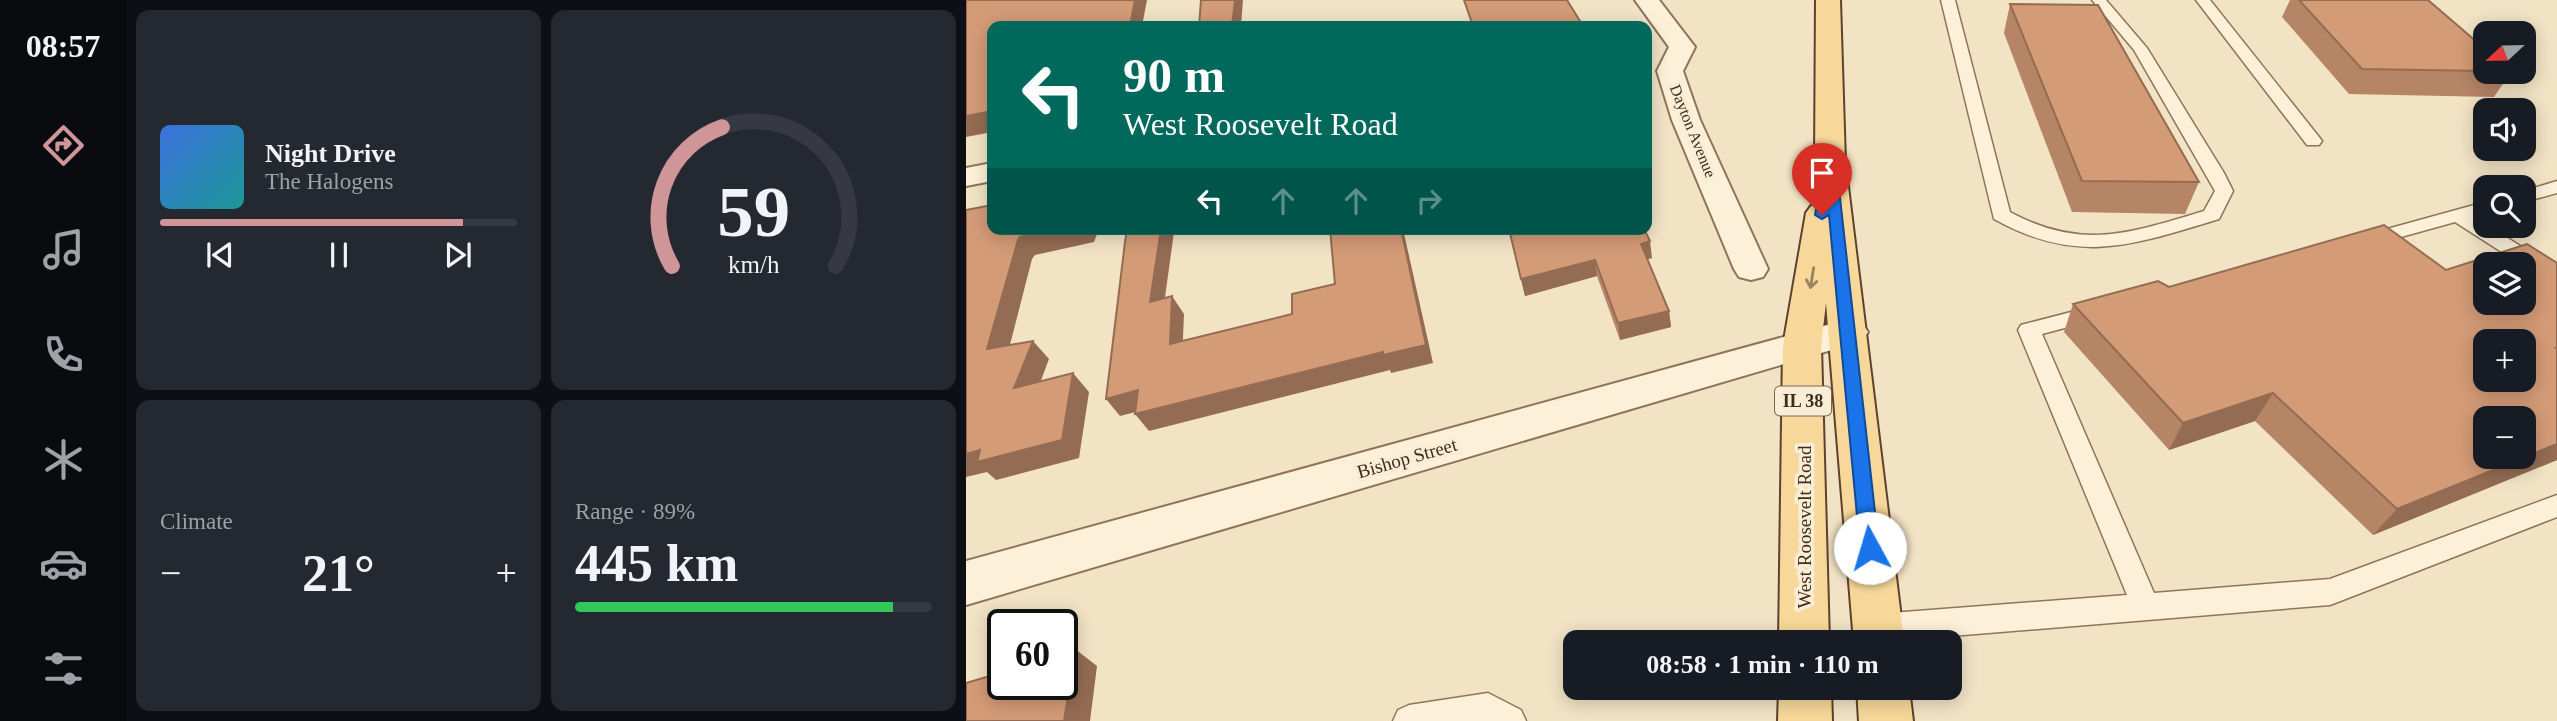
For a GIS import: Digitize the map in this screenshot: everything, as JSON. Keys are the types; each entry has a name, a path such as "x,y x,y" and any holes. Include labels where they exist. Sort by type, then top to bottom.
{"main road":[{"name":"West Roosevelt Road","path":"1828,0 1830,162 1879,630"},
{"name":"West Roosevelt Road","path":"1804,630 1802,346 1830,162"},
{"path":"1805,700 1805,721"},
{"path":"1884,700 1886,721"}],"street":[{"path":"1647,0 1682,47 1652,52"},
{"name":"Dayton Avenue","path":"1682,47 1670,71 1686,120 1751,269"},
{"path":"966,177 987,173"},
{"name":"Bishop Street","path":"966,583 1849,332"}],"lane":[{"path":"1948,0 2001,215 2020,228 2059,242 2125,240 2212,215 2224,191 2215,173 2140,48 2099,0"},
{"path":"2203,0 2313,141"},
{"path":"2536,193 2557,187"},
{"path":"2338,248 2473,212"},
{"path":"2459,216 2557,278"},
{"path":"2123,306 2029,330 2146,607"},
{"path":"1927,630 2146,607 2330,592 2557,506"},
{"path":"1409,721 1488,709 1510,721"}],"building":[{"path":"966,0 1135,0 1131,21 987,21 987,112 966,116"},
{"path":"1201,0 1235,0 1233,21 1199,21"},
{"path":"1464,0 1567,0 1580,21 1471,21"},
{"path":"2299,0 2428,0 2473,39 2473,71 2362,69"},
{"path":"2010,4 2098,5 2199,182 2082,181"},
{"path":"987,206 987,235 1029,235 1018,240 987,349 1033,341 1014,388 1073,373 1062,440 977,462 980,450 966,454 966,210"},
{"path":"2384,225 2446,270 2473,261 2473,315 2536,315 2536,252 2502,252 2527,244 2557,263 2557,444 2536,453 2536,406 2473,406 2473,469 2495,469 2397,509 2273,393 2183,423 2073,304 2158,281 2169,287"},
{"path":"1126,235 1160,235 1150,302 1172,296 1170,344 1292,314 1292,294 1335,284 1331,235 1402,235 1426,345 1383,355 1383,352 1135,414 1138,390 1106,399"},
{"path":"1510,235 1647,235 1650,241 1641,244 1669,311 1618,323 1595,260 1521,279"},
{"path":"987,677 987,700 1067,700 1064,721 966,721 966,683"}],"route":[{"path":"1822,215 1830,162 1870,548"}]}
